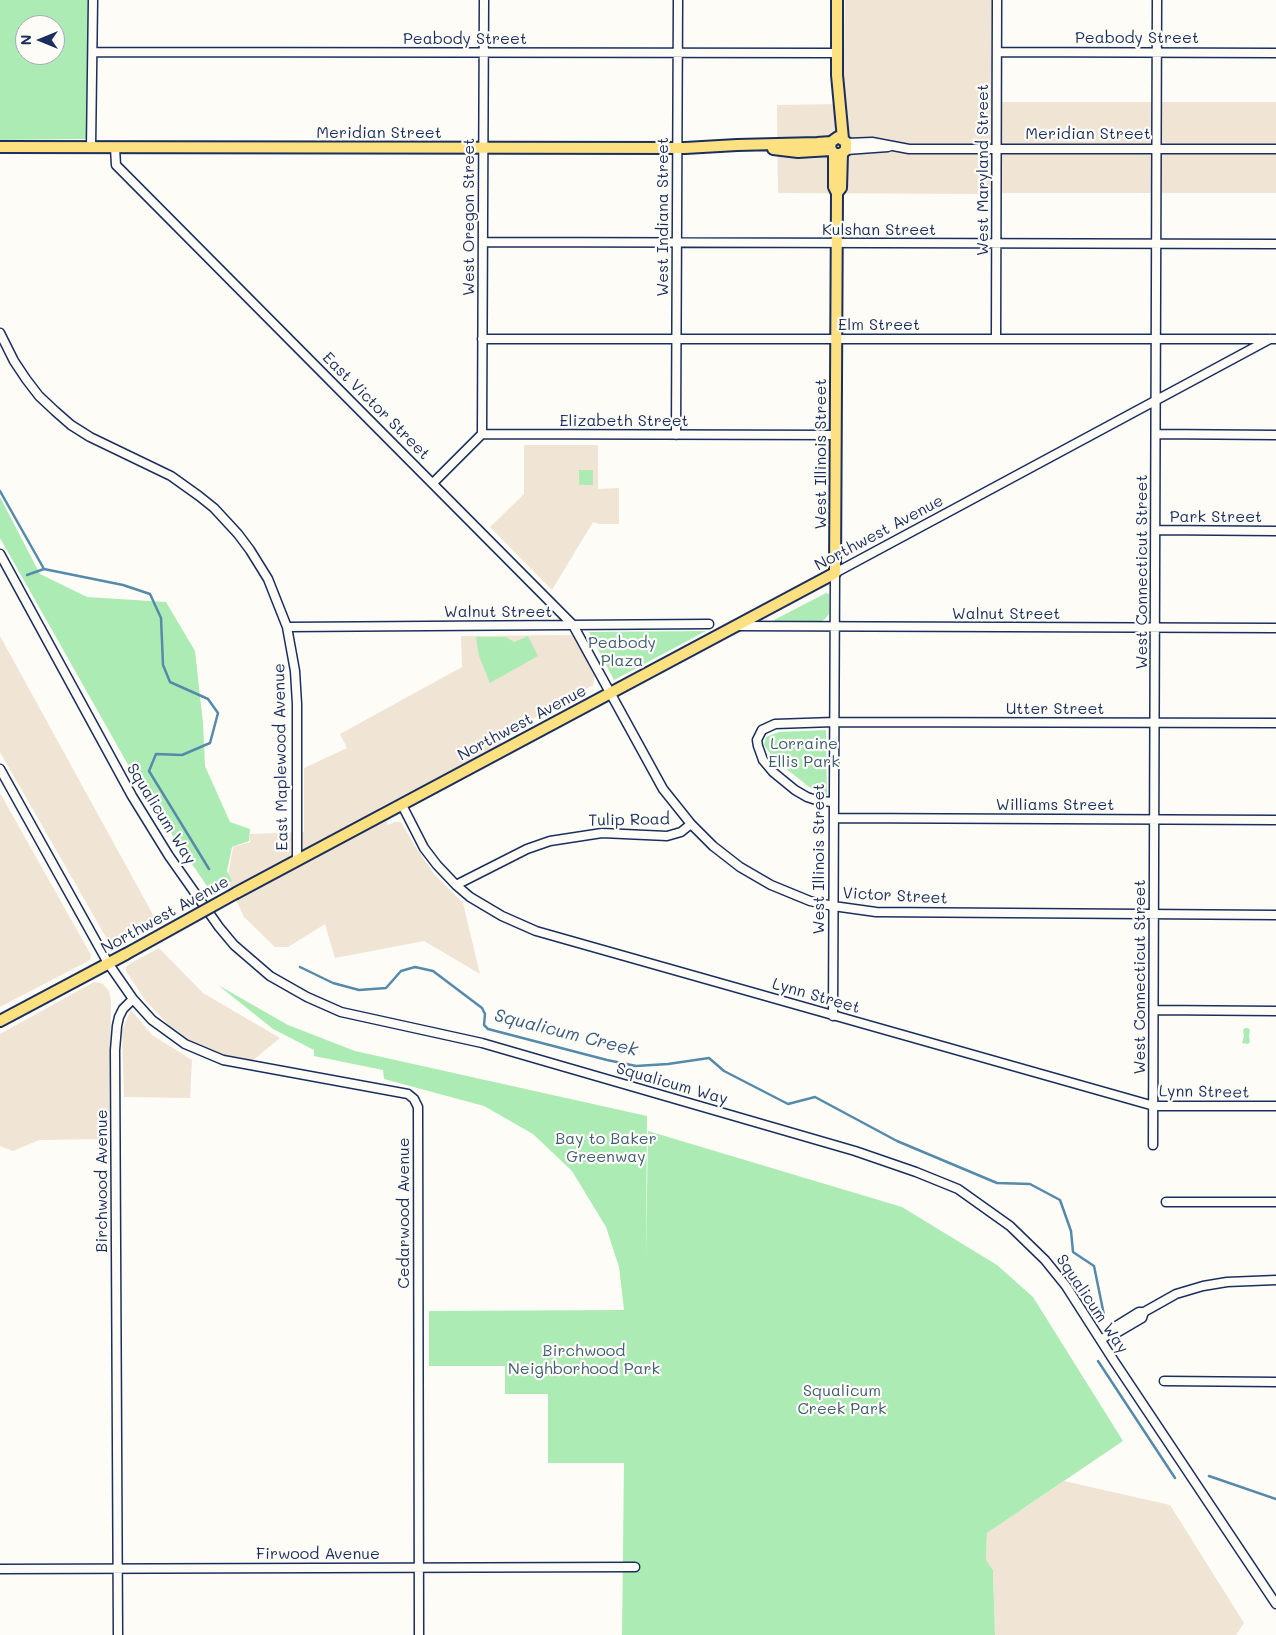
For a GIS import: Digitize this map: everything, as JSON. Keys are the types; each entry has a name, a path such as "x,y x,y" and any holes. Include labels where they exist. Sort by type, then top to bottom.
{"main road":[{"name":"West Illinois Street","path":"835,573 837,243 838,193 841,188 833,96 837,75 837,0"},
{"name":"Meridian Street","path":"0,147 677,148 737,145 838,146"},
{"name":"Northwest Avenue","path":"0,1021 835,573"}],"street":[{"path":"92,147 93,0"},
{"name":"West Oregon Street","path":"482,434 484,0"},
{"name":"West Indiana Street","path":"676,435 678,0"},
{"name":"West Maryland Street","path":"996,339 997,0"},
{"name":"West Connecticut Street","path":"1154,1145 1157,0"},
{"name":"Peabody Street","path":"93,52 837,53"},
{"name":"Peabody Street","path":"997,52 1276,53"},
{"name":"Meridian Street","path":"838,146 900,146 909,149 1276,150"},
{"name":"East Victor Street","path":"115,148 116,165 573,625 610,693"},
{"name":"Kulshan Street","path":"483,242 1276,244"},
{"name":"East Maplewood Avenue","path":"0,334 14,361 39,396 71,425 95,440 170,476 214,508 238,534 260,565 275,593 287,626 292,648 296,697 296,861"},
{"name":"Elm Street","path":"482,338 1273,339"},
{"name":"Northwest Avenue","path":"835,573 1273,339"},
{"path":"433,483 482,434"},
{"name":"Elizabeth Street","path":"482,434 836,435"},
{"path":"1156,434 1276,435"},
{"name":"Park Street","path":"1156,530 1276,531"},
{"name":"Squalicum Way","path":"0,554 132,796 169,856 234,945 270,976 307,997 341,1012 482,1043 856,1151 916,1172 958,1190 1010,1226 1046,1260 1066,1286 1276,1604"},
{"name":"West Illinois Street","path":"833,1016 835,573"},
{"name":"Walnut Street","path":"287,626 709,624"},
{"name":"Walnut Street","path":"736,626 1276,628"},
{"name":"Victor Street","path":"610,693 662,789 690,824 713,846 740,867 763,880 810,901 889,913 1276,915"},
{"name":"Utter Street","path":"834,802 812,799 782,781 763,760 758,740 762,730 770,725 834,722 1276,723"},
{"path":"0,769 108,963 133,1000"},
{"name":"Lynn Street","path":"402,804 429,855 456,885 470,897 502,916 536,931 1154,1106 1276,1106"},
{"name":"Williams Street","path":"834,818 1276,820"},
{"name":"Tulip Road","path":"456,885 526,849 550,841 602,833 667,836 680,832 690,824"},
{"name":"Cedarwood Avenue","path":"133,1000 152,1020 185,1044 223,1060 408,1094 414,1099 418,1108 419,1635"},
{"name":"Birchwood Avenue","path":"118,1635 115,1050 116,1026 119,1017 123,1009 133,1000"},
{"path":"1154,1010 1276,1011"},
{"path":"1166,1202 1276,1202"},
{"path":"1100,1340 1108,1335 1113,1335 1142,1318 1144,1312 1176,1294 1203,1286 1227,1282 1276,1280"},
{"path":"1164,1381 1276,1382"},
{"name":"Firwood Avenue","path":"0,1569 635,1567"}],"shaded area":[{"path":"845,0 994,0 992,194 778,193 777,105 843,104"},
{"path":"1002,102 1276,102 1276,193 1002,193"},
{"path":"524,445 598,445 598,489 619,488 619,524 599,524 593,522 552,590 490,527 524,494"},
{"path":"572,635 595,674 593,685 499,738 502,744 379,808 388,825 401,822 434,874 463,903 480,974 424,941 335,958 325,924 288,947 275,947 244,917 238,904 226,887 233,847 250,842 250,834 304,832 304,768 347,748 340,734 462,667 461,636"},
{"path":"0,636 157,922 111,946 0,752"},
{"path":"0,793 91,955 90,960 0,1007"},
{"path":"159,948 203,993 280,1038 252,1061 204,1049 174,1031 145,1000 126,971 126,967 129,964"},
{"path":"94,982 103,984 109,991 111,1001 109,1139 39,1140 13,1151 0,1146 0,1034"},
{"path":"131,1010 152,1035 192,1060 190,1098 124,1097 122,1030"},
{"path":"1064,1481 1170,1505 1244,1623 1236,1635 995,1635 993,1570 986,1560 987,1533"}],"green space":[{"path":"0,0 89,0 87,139 0,140"},
{"path":"579,470 593,470 593,485 579,485"},
{"path":"0,497 40,574 87,597 166,602 195,651 203,723 205,766 230,822 250,829 249,841 232,847 227,871 232,881 211,892 144,793 0,538"},
{"path":"826,593 829,594 829,614 819,623 775,622 774,620"},
{"name":"Peabody Plaza","path":"706,631 614,680 589,632"},
{"path":"528,636 538,656 490,683 479,656 476,637 506,637 514,642"},
{"name":"Lorraine Ellis Park","path":"826,730 827,801 775,760 764,745 766,737 779,732"},
{"name":"Squalicum Creek Park","path":"218,985 288,1025 355,1051 647,1116 646,1256 648,1131 902,1207 997,1265 1033,1297 1123,1441 987,1533 986,1560 993,1570 995,1635 622,1635 624,1463 548,1463 548,1394 505,1394 505,1366 429,1366 429,1311 624,1310 619,1267 606,1227 572,1171 533,1134 484,1106 384,1079 383,1070 314,1056 314,1050 273,1029"},
{"path":"1245,1028 1250,1030 1250,1042 1248,1044 1242,1043 1243,1030"}],"waterway":[{"name":"Squalicum Creek","path":"0,491 44,569 123,585 150,594 161,618 163,665 170,682 208,699 218,713 210,743 182,755 156,754 149,771 209,869"},
{"path":"27,575 44,569"},
{"name":"Squalicum Creek","path":"300,967 333,983 359,990 386,988 401,971 415,967 433,971 482,1008 485,1014 484,1025 488,1029 636,1066 709,1058 724,1071 788,1104 815,1097 897,1141 997,1183 1030,1184 1060,1200 1071,1231 1073,1252 1094,1266 1104,1315"},
{"name":"Squalicum Creek","path":"1098,1361 1175,1478"},
{"name":"Squalicum Creek","path":"1209,1476 1276,1499"}],"park label":[{"name":"Bay to Baker Greenway","path":"606,1148"},
{"name":"Birchwood Neighborhood Park","path":"584,1360"}]}
